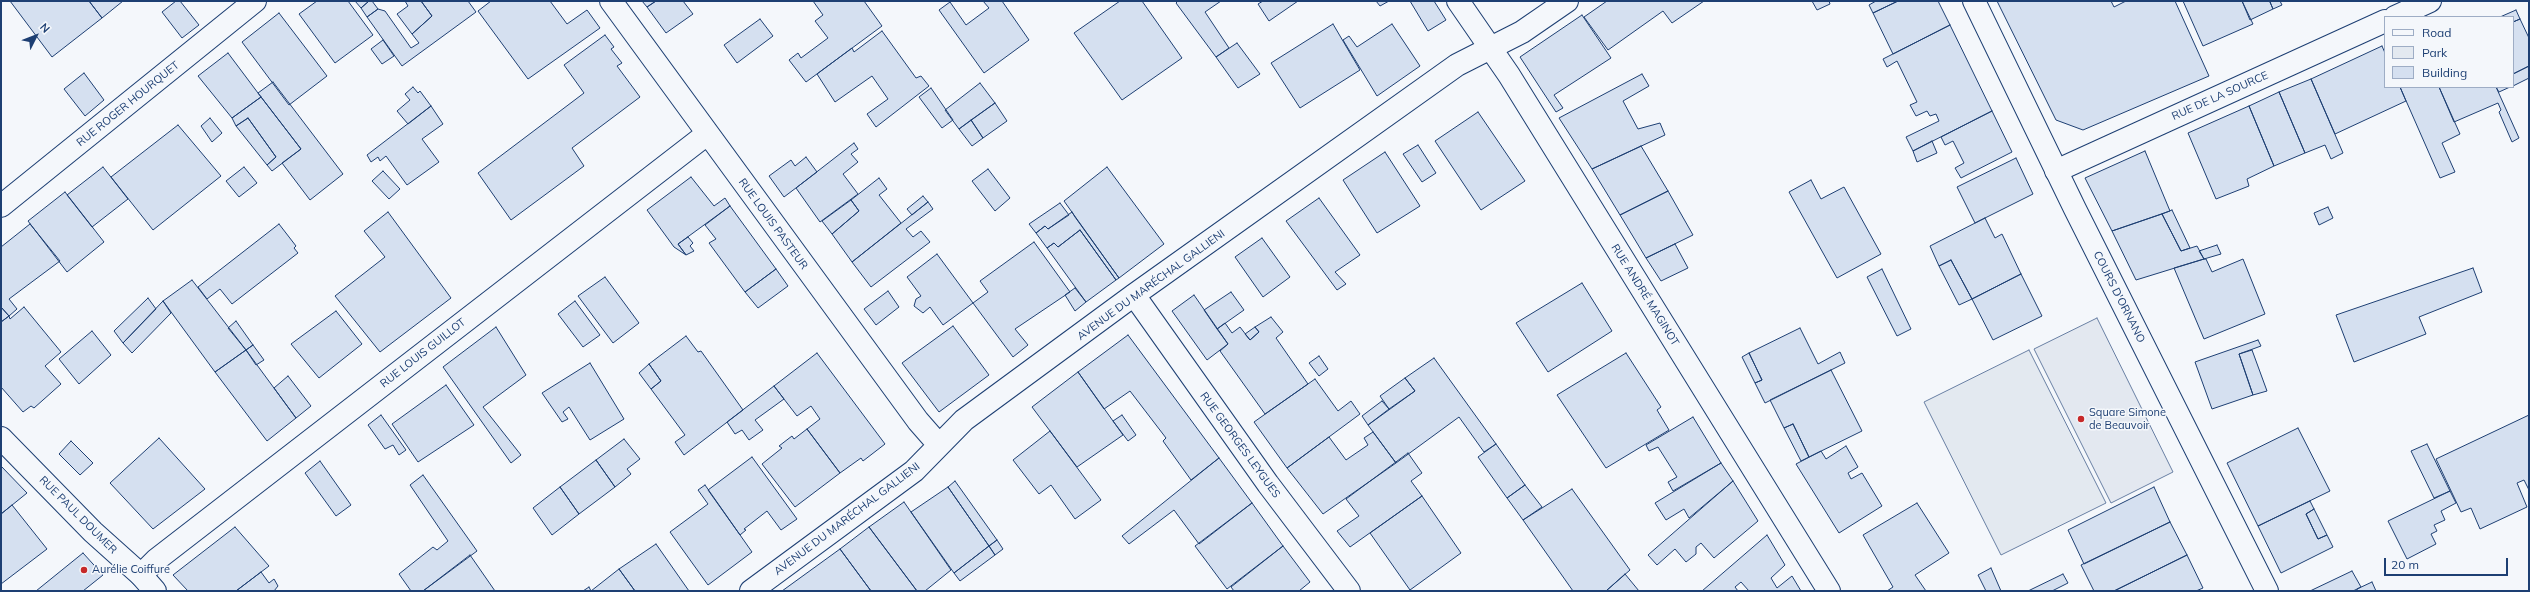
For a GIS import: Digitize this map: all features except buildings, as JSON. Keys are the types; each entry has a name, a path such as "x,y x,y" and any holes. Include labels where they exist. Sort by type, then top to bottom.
{"street":[{"name":"RUE ROGER HOURQUET","path":"1,206 256,1"},
{"name":"RUE LOUIS PASTEUR","path":"611,1 918,421 939,445"},
{"name":"RUE ANDRÉ MAGINOT","path":"1458,1 1491,47 1829,591"},
{"name":"AVENUE DU MARÉCHAL GALLIENI","path":"751,591 914,471 964,420 1134,296 1457,65 1522,32 1567,1"},
{"name":"COURS D'ORNANO","path":"1974,1 2056,171 2267,591"},
{"path":"2397,16 2430,1"},
{"name":"RUE DE LA SOURCE","path":"2056,171 2384,21"},
{"name":"RUE LOUIS GUILLOT","path":"148,583 156,560 707,134"},
{"name":"RUE GEORGES LEYGUES","path":"1134,296 1268,484 1346,590"},
{"name":"RUE PAUL DOUMER","path":"1,438 93,532 148,583"}],"green space":[{"path":"2029,350 2106,503 2001,555 1924,402"}],"shaded area":[{"path":"2097,318 2173,472 2111,503 2034,349"}],"place":[{"name":"Square Simone de Beauvoir","path":"2081,419"},
{"name":"Aurélie Coiffure","path":"84,570"}]}
